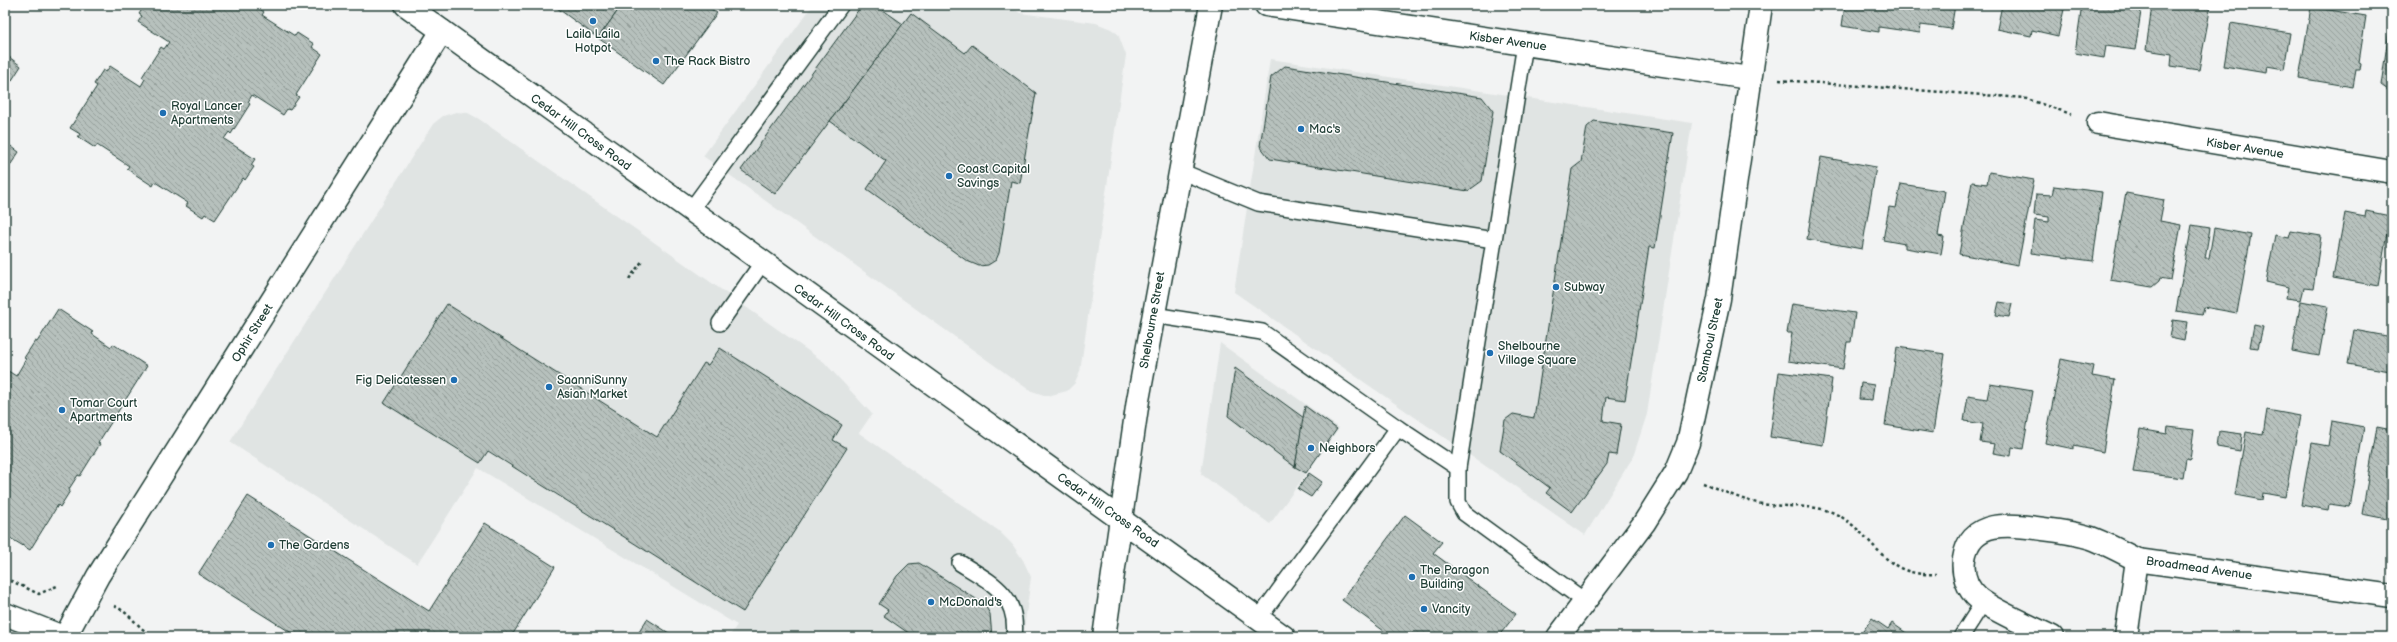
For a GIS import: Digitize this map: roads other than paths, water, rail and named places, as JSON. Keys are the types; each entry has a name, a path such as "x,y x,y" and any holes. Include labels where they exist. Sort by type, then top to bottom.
{"street":[{"name":"Cedar Hill Cross Road","path":"406,5 762,263 1284,637"},
{"name":"Shelbourne Street","path":"1104,637 1119,519 1153,315 1210,5"},
{"name":"Kisber Avenue","path":"1266,5 1749,78"},
{"name":"Stamboul Street","path":"1558,637 1586,602 1644,523 1676,472 1688,443 1719,299 1749,78 1761,5"},
{"name":"Ophir Street","path":"64,637 98,576 442,31"},
{"name":"Kisber Avenue","path":"2098,123 2392,172"},
{"name":"Broadmead Avenue","path":"2052,637 1984,602 1970,589 1964,571 1964,555 1974,538 1983,530 2006,524 2075,533 2107,544 2138,560 2392,596"},
{"path":"2126,637 2138,560"},
{"path":"5,614 64,637"}],"lane":[{"path":"690,211 841,5"},
{"path":"1525,44 1458,468 1458,502 1464,513 1586,602"},
{"path":"1180,171 1258,203 1494,240"},
{"path":"720,323 762,263"},
{"path":"1153,315 1262,332 1398,428 1458,468"},
{"path":"1259,618 1398,428"},
{"path":"960,563 1000,589 1010,603 1015,618 1014,637"},
{"path":"1961,637 1984,602"}],"place":[{"name":"Laila Laila Hotpot","path":"593,21"},
{"name":"The Rack Bistro","path":"656,61"},
{"name":"Royal Lancer Apartments","path":"163,113"},
{"name":"Mac's","path":"1301,129"},
{"name":"Coast Capital Savings","path":"949,176"},
{"name":"Subway","path":"1556,287"},
{"name":"Shelbourne Village Square","path":"1490,353"},
{"name":"Fig Delicatessen","path":"454,380"},
{"name":"SaanniSunny Asian Market","path":"549,387"},
{"name":"Tomar Court Apartments","path":"62,410"},
{"name":"Neighbors","path":"1311,448"},
{"name":"The Gardens","path":"271,545"},
{"name":"The Paragon Building","path":"1412,577"},
{"name":"McDonald's","path":"931,602"},
{"name":"Vancity","path":"1424,609"}]}
